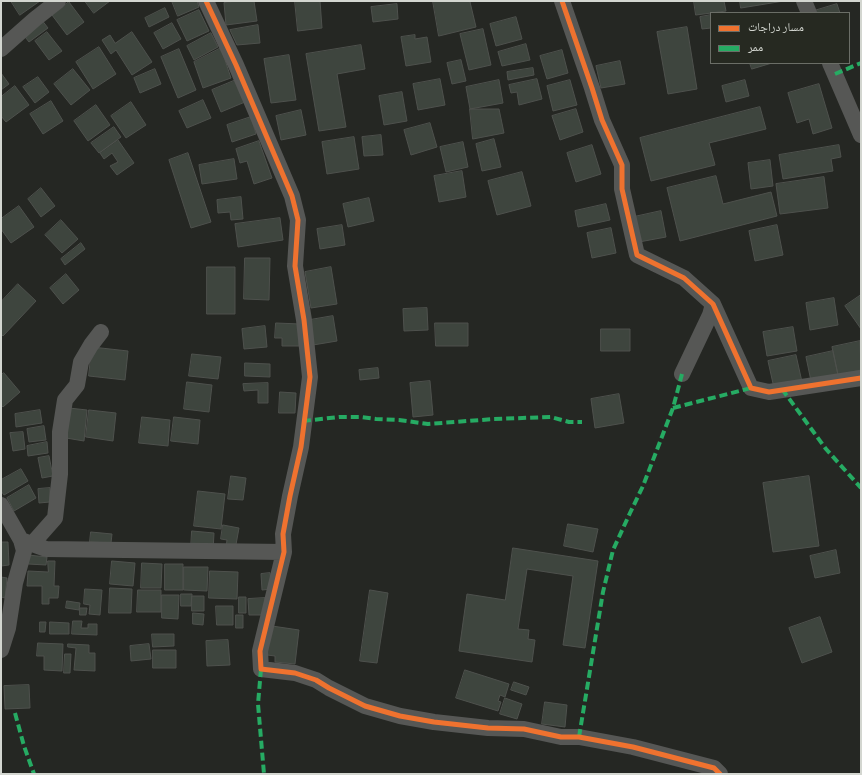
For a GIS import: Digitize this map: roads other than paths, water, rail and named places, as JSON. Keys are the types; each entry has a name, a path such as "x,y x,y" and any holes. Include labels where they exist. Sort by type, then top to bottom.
{"street":[{"path":"1,49 58,1"},
{"path":"206,1 236,65 292,196 298,220 295,266 304,320 310,377 301,446 283,534 284,552 260,651 260,669 295,673 316,680 365,706 400,716 442,723 488,728 524,729 561,737 579,737 633,747 714,768 720,774"},
{"path":"562,1 602,120 622,165 622,189 637,255 684,278 713,304 739,358 751,388 769,392 804,385 861,378"},
{"path":"804,1 809,12"},
{"path":"830,64 861,135"},
{"path":"682,374 710,315 713,304"},
{"path":"1,650 8,628 15,582 26,542 55,518 60,474 60,432 65,400 77,385 81,362 101,332"},
{"path":"1,505 26,542 46,549 284,552"}]}
